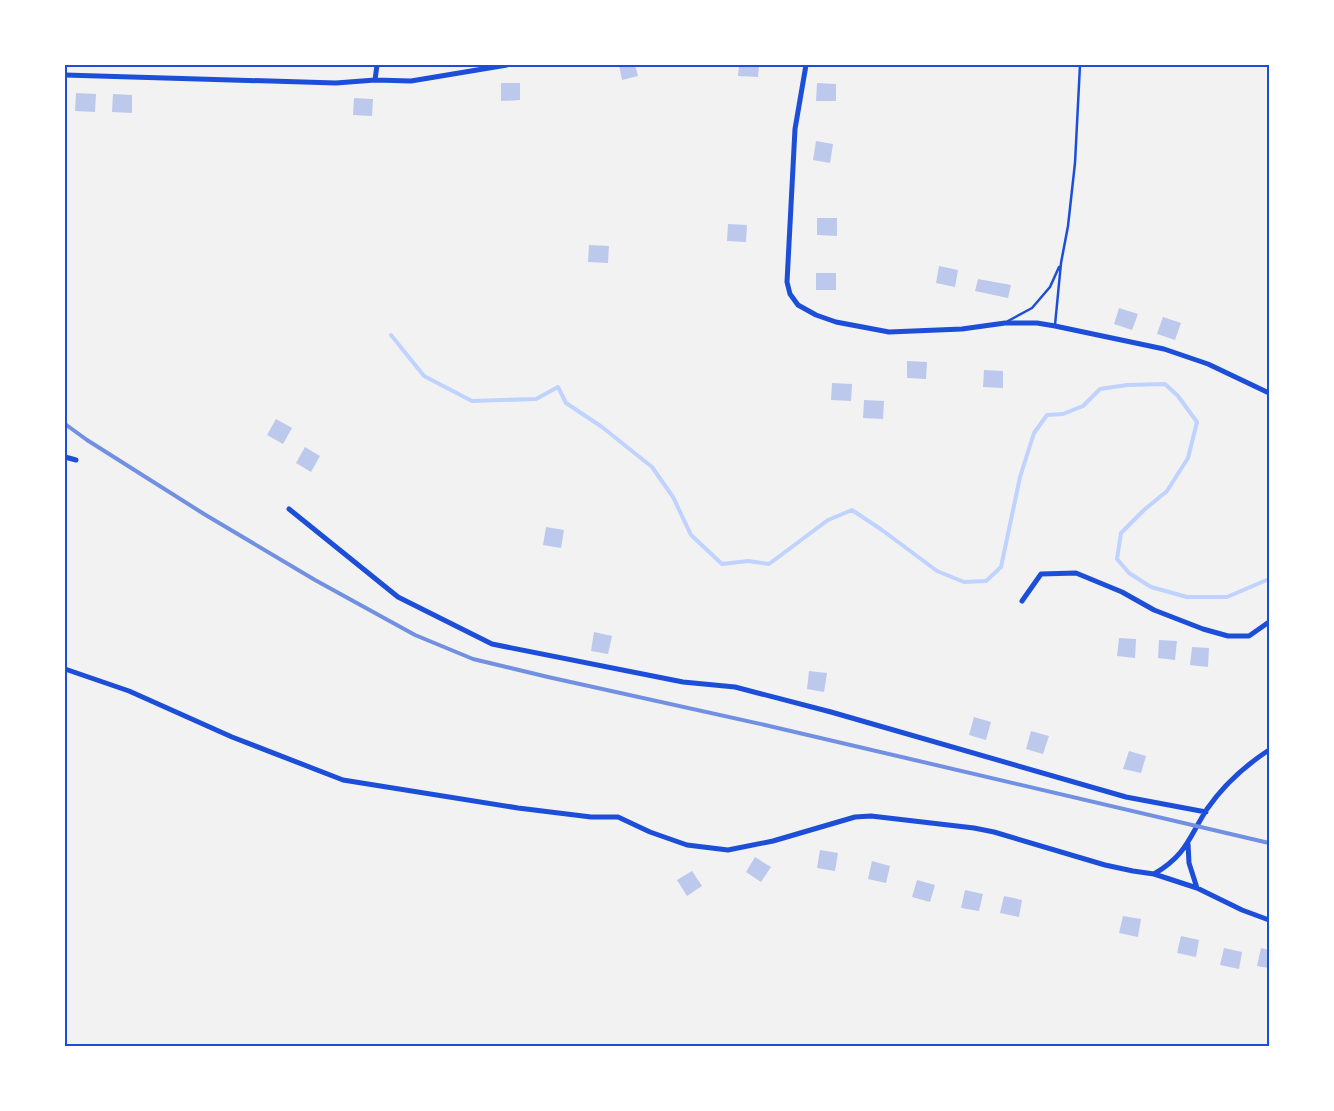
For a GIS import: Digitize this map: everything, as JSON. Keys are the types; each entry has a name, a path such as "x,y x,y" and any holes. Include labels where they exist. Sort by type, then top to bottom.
{"street":[{"path":"375,80 377,65"},
{"path":"65,75 336,84 375,80 411,80 507,65"},
{"path":"806,65 795,129 786,282 790,294 798,305 816,315 836,322 889,332 962,328 1005,323 1037,323 1055,326 1164,349 1208,364 1269,393"},
{"path":"65,457 76,460"},
{"path":"289,509 398,597 492,644 683,682 735,687 831,712 1126,796 1206,812"},
{"path":"1022,601 1041,574 1076,573 1122,592 1154,610 1220,634 1249,636 1269,622"},
{"path":"65,669 129,691 232,737 343,780 518,808 591,817 618,817 650,832 687,845 728,850 773,842 855,817 871,816 974,828 994,832 1105,865 1133,872 1154,874 1197,888 1269,920"},
{"path":"1154,874 1168,866 1188,844 1206,812 1237,774 1269,750"},
{"path":"1188,844 1188,863 1197,888"}],"lane":[{"path":"1055,326 1061,263 1068,226 1075,163 1080,65"},
{"path":"1005,323 1032,308 1050,287 1061,263"}],"building":[{"path":"619,65 635,65 638,76 622,80"},
{"path":"739,65 759,65 758,77 738,76"},
{"path":"501,83 520,83 520,100 501,101"},
{"path":"817,83 836,84 836,101 816,101"},
{"path":"76,93 96,94 95,112 75,111"},
{"path":"113,94 132,95 132,113 112,112"},
{"path":"354,98 373,99 372,116 353,115"},
{"path":"816,141 833,144 830,163 813,160"},
{"path":"817,218 837,218 837,236 817,235"},
{"path":"728,224 747,225 746,242 727,241"},
{"path":"589,245 609,246 608,263 588,262"},
{"path":"939,266 958,270 955,287 936,283"},
{"path":"816,273 836,273 836,290 816,290"},
{"path":"978,279 1011,285 1008,298 975,291"},
{"path":"1119,308 1138,314 1132,330 1114,324"},
{"path":"1163,317 1181,323 1175,340 1157,334"},
{"path":"907,361 927,362 926,379 907,378"},
{"path":"984,370 1003,371 1003,388 983,387"},
{"path":"832,383 852,384 851,401 831,400"},
{"path":"864,400 884,401 883,419 863,418"},
{"path":"276,419 292,428 283,444 267,435"},
{"path":"305,447 320,456 311,472 296,463"},
{"path":"546,527 564,530 561,548 543,545"},
{"path":"594,632 612,636 608,654 591,651"},
{"path":"1119,638 1136,639 1135,658 1117,656"},
{"path":"1159,640 1177,641 1175,660 1158,658"},
{"path":"1192,647 1209,648 1208,667 1190,665"},
{"path":"809,671 827,673 824,692 807,689"},
{"path":"974,717 991,722 986,740 969,735"},
{"path":"1031,731 1049,736 1043,754 1026,749"},
{"path":"1129,751 1146,756 1141,773 1123,769"},
{"path":"820,850 838,853 835,871 817,868"},
{"path":"755,857 771,867 761,882 746,872"},
{"path":"872,861 890,866 886,883 868,879"},
{"path":"692,871 702,886 687,896 677,880"},
{"path":"917,880 935,885 930,902 912,897"},
{"path":"965,890 983,894 979,911 961,908"},
{"path":"1004,896 1022,900 1019,917 1000,913"},
{"path":"1123,916 1141,919 1138,937 1119,933"},
{"path":"1181,936 1199,940 1196,957 1177,953"},
{"path":"1224,948 1242,952 1239,969 1220,965"},
{"path":"1261,948 1269,950 1269,968 1257,966"}],"waterway":[{"path":"391,335 424,376 472,401 536,399 558,387 566,403 602,427 652,467 673,497 691,535 722,564 748,561 769,564 828,520 852,510 937,571 964,582 986,581 1001,567 1020,477 1034,433 1047,415 1063,414 1083,406 1100,389 1127,385 1165,384 1178,396 1197,422 1188,458 1167,491 1121,533 1117,559 1129,573 1151,587 1187,597 1227,597 1269,579"}],"railway":[{"path":"65,424 204,514 315,580 415,635 473,659 1269,843"}]}
